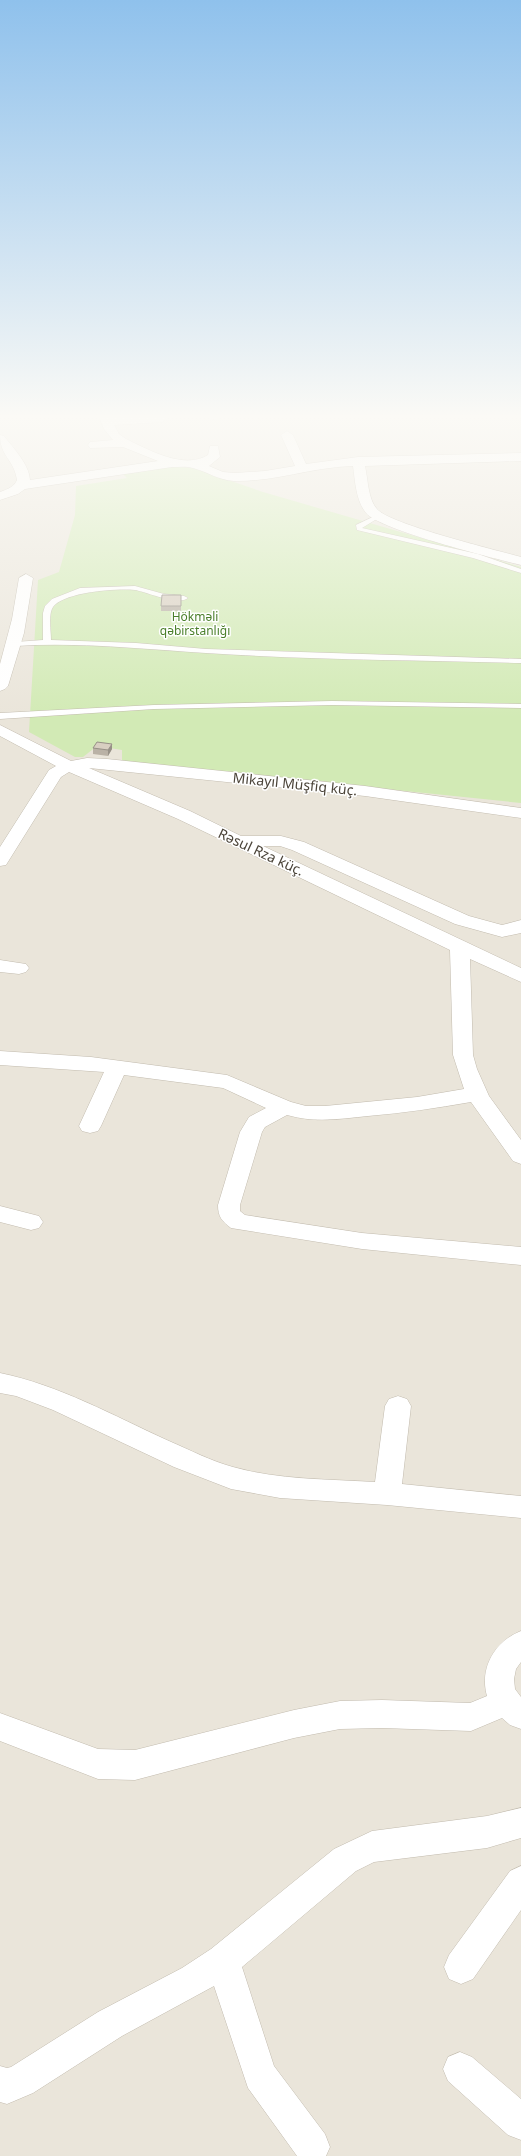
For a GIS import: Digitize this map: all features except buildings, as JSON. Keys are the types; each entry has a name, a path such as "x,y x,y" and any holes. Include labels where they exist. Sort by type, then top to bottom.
{"street":[{"path":"377,517 405,528 521,561"},
{"path":"0,686 7,645 23,610 26,578"},
{"name":"Rəsul Rza küç.","path":"0,730 69,766 239,841 521,976"},
{"name":"Mikayıl Müşfiq küç.","path":"69,766 78,764 107,764 365,791 521,813"},
{"path":"0,861 55,774 69,766"},
{"path":"239,841 281,841 298,846 462,920 502,930 512,930 521,926"},
{"path":"460,947 463,1055 466,1072 476,1094 521,1156"},
{"path":"0,966 19,968"},
{"path":"0,1058 117,1067 227,1082 284,1107 306,1113 325,1113 417,1104 476,1094"},
{"path":"90,1126 117,1067"},
{"path":"284,1107 257,1122 251,1132 229,1205 229,1214 239,1222 362,1241 521,1256"},
{"path":"0,1214 31,1222"},
{"path":"0,1383 19,1387 62,1403 183,1459 231,1478 280,1487 387,1494 521,1507"},
{"path":"387,1494 398,1406"},
{"path":"0,1727 98,1764 135,1765 294,1724 340,1715 382,1714 465,1718 481,1713 514,1709 500,1685 500,1670 506,1657 521,1644"},
{"path":"0,2084 7,2086 21,2081 110,2024 194,1980 223,1961 345,1860 372,1847 487,1832 521,1823"},
{"path":"461,1967 521,1882"},
{"path":"223,1961 260,2076 312,2147"},
{"path":"460,2069 521,2122"}],"lane":[{"path":"377,517 358,526 360,529 475,556 521,571"},
{"path":"47,642 47,613 49,606 55,601 80,590 135,588 163,596 184,598"},
{"path":"7,645 47,642 136,645 206,651 521,661"},
{"path":"0,716 154,707 332,703 521,706"}],"shaded area":[{"path":"0,517 521,517 521,2156 0,2156"}],"green space":[{"name":"Hökməli qəbirstanlığı","path":"75,517 348,517 521,567 521,803 122,762 122,750 97,746 83,757 75,757 29,732 38,580 59,572"}]}
